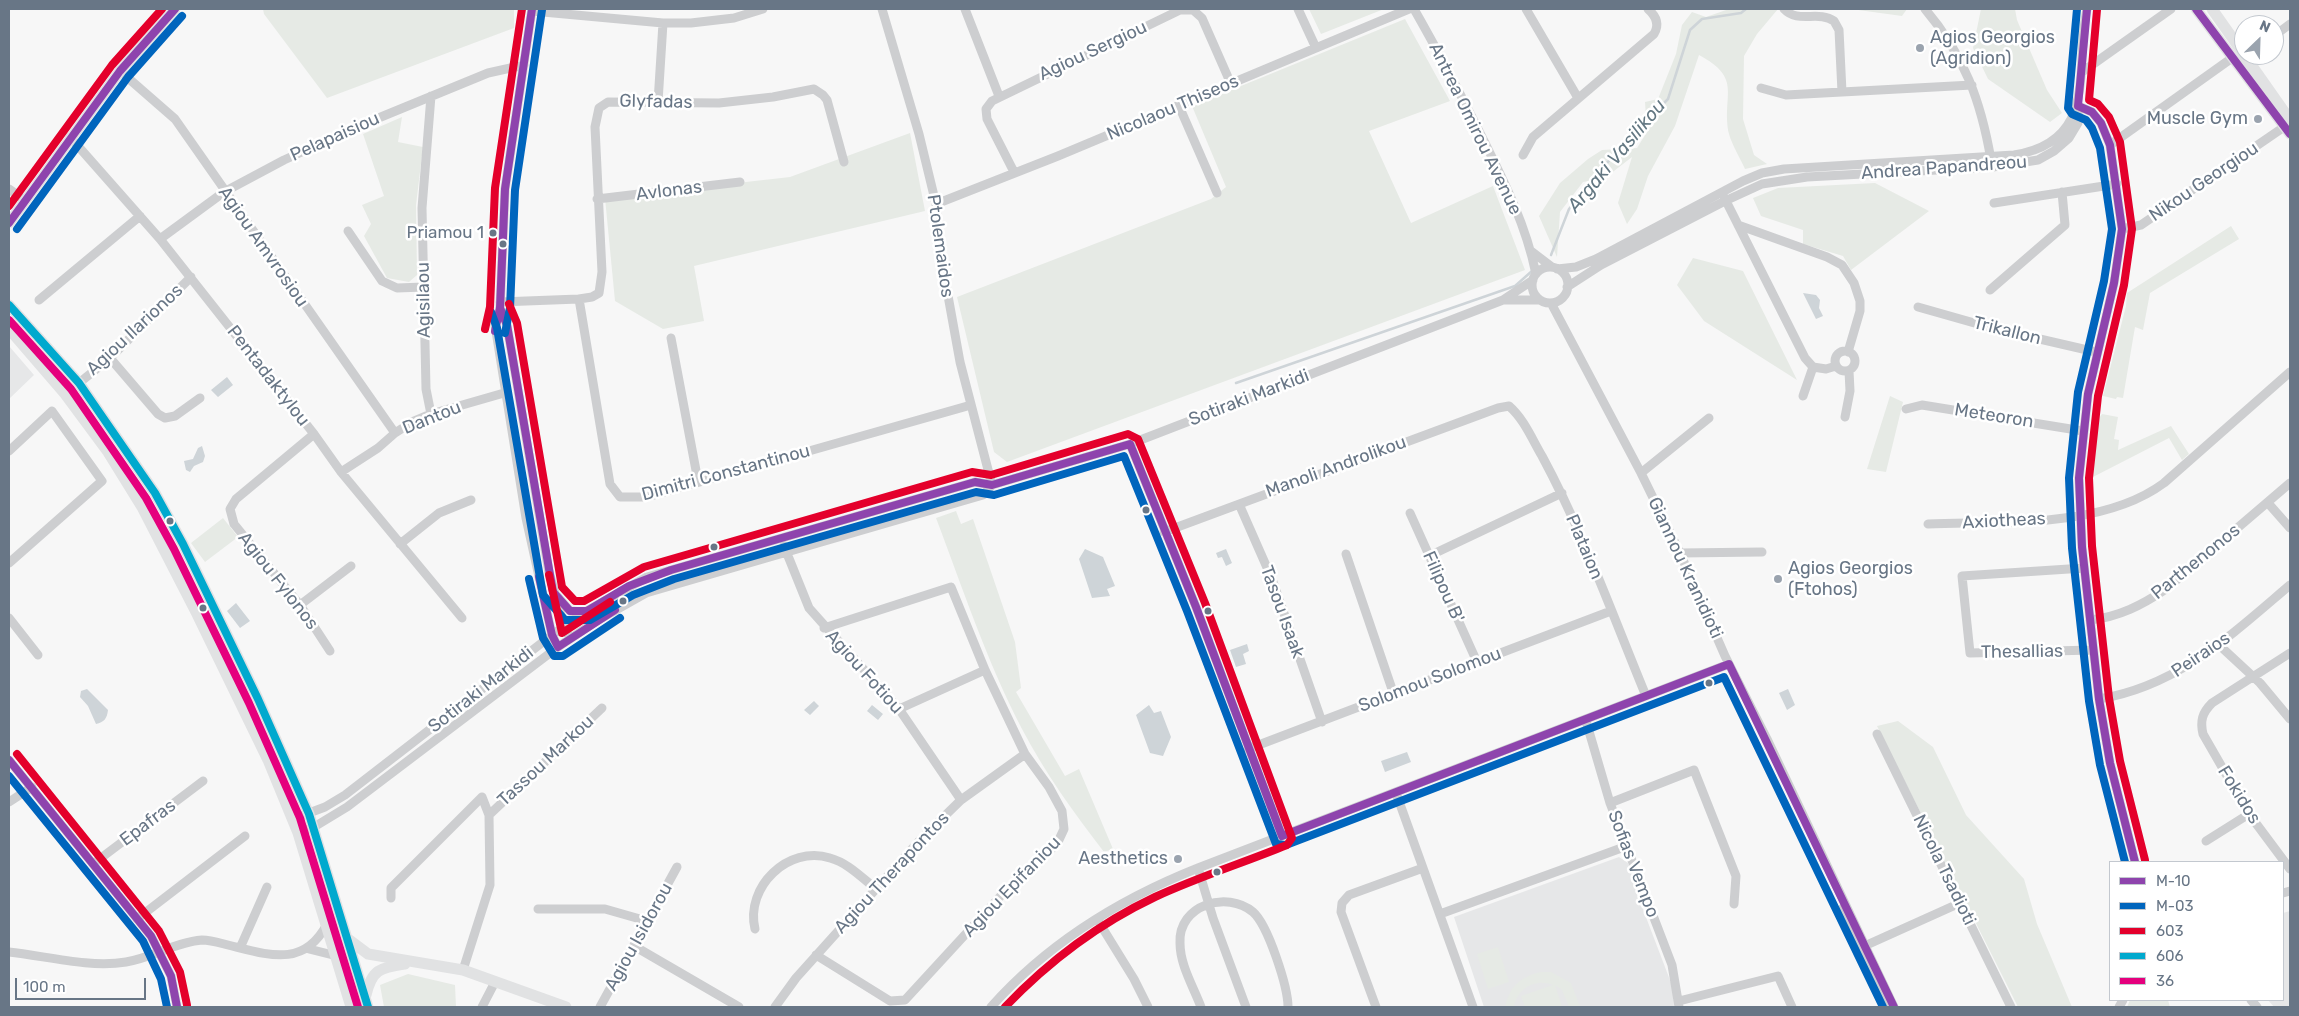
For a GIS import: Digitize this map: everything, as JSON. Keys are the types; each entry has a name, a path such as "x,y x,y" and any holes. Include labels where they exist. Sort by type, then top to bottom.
{"main road":[{"path":"9,223 120,71 175,9"},
{"path":"2196,9 2232,58 2288,121"},
{"path":"2212,9 2234,39"},
{"path":"2252,65 2288,121"},
{"path":"9,304 79,383 155,493 183,544 258,698 309,814 367,1002"},
{"path":"9,329 65,394 103,445 142,507 227,673 293,819 337,956 351,1007"},
{"path":"348,939 368,954 412,963 463,970 549,1004 566,1007"},
{"path":"367,1002 369,981 380,969 412,963"}],"street":[{"path":"558,647 552,635 526,518 504,393 495,325 500,305 505,189 532,10 609,13 663,23 692,23 734,18 763,9"},
{"name":"Ptolemaidos","path":"882,9 919,134 936,204 946,293 971,405 992,485"},
{"path":"965,9 999,96 988,106 987,119 1014,172"},
{"name":"Agiou Sergiou","path":"999,96 1187,9 1197,13 1202,18 1231,84"},
{"path":"1298,9 1316,48"},
{"name":"Nicolaou Thiseos","path":"936,204 1058,156 1409,9"},
{"name":"Antrea Omirou Avenue","path":"1414,9 1513,200 1531,251 1534,277"},
{"path":"1526,9 1578,98"},
{"path":"1523,154 1533,137 1654,34 1657,22 1653,13 1648,9"},
{"path":"1784,9 1795,16 1824,16 1834,20 1839,30 1842,92"},
{"path":"1925,9 1954,48 1972,85 1980,106 1993,167"},
{"path":"2087,9 2078,106 2092,112 2101,123 2110,146 2122,229 2114,283 2096,352 2083,431 2079,478 2080,518 2092,650 2110,763 2135,861"},
{"path":"2082,72 2171,9"},
{"path":"658,102 663,23"},
{"path":"2110,146 2232,58"},
{"name":"Pelapaisiou","path":"160,239 224,192 284,160 359,126 488,73 524,65"},
{"name":"Agiou Amvrosiou","path":"120,71 175,119 224,192 395,433"},
{"path":"1761,88 1786,95 1972,85"},
{"name":"Glyfadas","path":"579,299 596,295 600,289 602,272 595,127 599,108 608,102 719,103 773,97 814,89 827,100 844,162"},
{"name":"Agisilaou","path":"431,96 422,208 426,389 431,414"},
{"path":"1179,106 1216,193"},
{"name":"Andrea Papandreou","path":"1568,287 1594,269 1762,173 1784,168 2020,154 2047,143 2068,124 2078,106"},
{"name":"Andrea Papandreou","path":"1554,268 1576,267 1596,259 1723,196 1762,184 1782,180 1993,167 2033,161 2054,151 2075,130 2080,115 2078,106"},
{"name":"Nikou Georgiou","path":"2122,229 2140,225 2288,121"},
{"name":"Pentadaktylou","path":"70,137 191,277 314,434 341,472 462,618"},
{"name":"Avlonas","path":"597,199 740,182"},
{"path":"1994,203 2117,184"},
{"path":"9,189 26,201"},
{"path":"1990,290 2065,226 2062,192"},
{"path":"1723,196 1805,358 1813,367 1826,369 1836,366"},
{"path":"39,300 140,216"},
{"path":"1738,225 1827,257 1842,265 1854,283 1860,302 1860,311 1848,352"},
{"path":"348,231 382,281 397,288 424,287"},
{"path":"1531,251 1565,276 1568,287 1560,300 1551,303 1540,300 1533,291 1534,277 1540,270 1554,268"},
{"name":"Agiou Ilarionos","path":"79,383 110,358 191,277"},
{"name":"Sotiraki Markidi","path":"293,819 309,814 345,795 564,626 647,577 975,482 992,485 1130,444 1502,300 1534,277"},
{"path":"500,305 579,299"},
{"name":"Dimitri Constantinou","path":"579,299 610,484 620,497 636,498 971,405"},
{"name":"Sotiraki Markidi","path":"1502,300 1540,300"},
{"name":"Giannou Kranidioti","path":"1551,303 1641,473 1680,553 1729,664 1767,739 1838,891 1885,1007"},
{"path":"500,305 508,325 553,592 570,639"},
{"name":"Trikallon","path":"1918,307 1992,328 2096,352"},
{"path":"671,338 698,481"},
{"path":"1848,352 1838,354 1835,358 1836,366 1841,371 1849,371"},
{"path":"1845,416 1850,391 1849,371 1855,362 1854,357 1848,352"},
{"path":"110,358 158,414 165,418 175,416 200,398"},
{"path":"1803,396 1813,367"},
{"name":"Axiotheas","path":"1928,524 2080,518 2112,509 2154,491 2290,372"},
{"name":"Dantou","path":"341,472 378,448 395,433 431,414 504,393"},
{"name":"Meteoron","path":"1906,409 1922,404 2083,431"},
{"name":"Plataion","path":"1509,406 1517,413 1524,424 1562,493 1646,696"},
{"name":"Manoli Androlikou","path":"1164,532 1498,408 1509,406"},
{"path":"9,451 52,411 102,480 9,563"},
{"path":"1641,473 1709,418"},
{"name":"Agiou Fylonos","path":"314,434 236,499 230,509 234,524 300,605 330,650"},
{"path":"1130,444 1164,532 1196,607 1282,836"},
{"name":"Parthenonos","path":"2090,620 2116,616 2147,602 2166,589 2290,483"},
{"name":"Sotiraki Markidi","path":"298,833 314,827 347,807 558,647 646,593 983,495 992,485"},
{"path":"1429,556 1562,493"},
{"path":"400,544 439,513 471,500"},
{"path":"2268,503 2290,528"},
{"name":"Tasou Isaak","path":"1239,504 1272,579 1322,722"},
{"name":"Filipou B'","path":"1410,513 1477,662"},
{"name":"Agiou Fotiou","path":"780,538 796,582 809,608 824,628 899,709 962,800"},
{"path":"1680,553 1762,552"},
{"path":"1346,554 1394,695"},
{"path":"300,605 351,566"},
{"name":"Thesallias","path":"2084,568 1962,576 1970,653 2092,650"},
{"name":"Peiraios","path":"2100,699 2126,694 2172,676 2219,645 2290,585"},
{"name":"Agiou Epifaniou","path":"816,955 890,1001 900,1002 910,996 1008,888 1057,844 1064,829 1062,811 1049,787 1025,754 985,670 952,586 824,628"},
{"path":"553,592 570,611 587,611"},
{"name":"Solomou Solomou","path":"1248,749 1611,611"},
{"path":"9,618 38,655"},
{"path":"2219,645 2252,677 2290,719"},
{"path":"2252,677 2290,653"},
{"path":"992,1007 1042,957 1097,918 1150,889 1198,868 1729,664"},
{"path":"899,709 985,670"},
{"name":"Fokidos","path":"2252,677 2212,703 2201,721 2203,734 2249,814 2290,869"},
{"name":"Tassou Markou","path":"489,815 602,708"},
{"name":"Sofias Vempo","path":"1586,720 1610,803 1672,965 1679,1004"},
{"name":"Nicola Tsadioti","path":"1877,734 2011,1007"},
{"name":"Agiou Therapontos","path":"775,1007 796,978 875,888 962,800 1025,754"},
{"path":"9,760 161,952 171,976 178,1007"},
{"path":"1610,803 1694,770 1736,876 1734,904"},
{"name":"Epafras","path":"93,864 202,782"},
{"path":"9,802 32,788"},
{"path":"1396,793 1473,1007"},
{"name":"Tassou Markou","path":"392,898 391,888 482,797 489,815 490,885 463,970"},
{"path":"2206,841 2249,814"},
{"path":"136,919 245,836"},
{"path":"1440,914 1627,846"},
{"path":"755,929 753,918 754,900 769,876 796,858 810,855 830,858 848,866 875,888"},
{"name":"Agiou Isidorou","path":"600,1007 677,867"},
{"path":"1198,868 1208,902 1246,1007"},
{"path":"1376,1007 1340,912 1342,903 1349,895 1422,868"},
{"path":"240,948 267,887"},
{"path":"1201,1007 1181,957 1179,940 1184,924 1197,910 1208,902 1228,901 1241,905 1261,922 1284,986 1288,1007"},
{"path":"1862,947 1960,902"},
{"path":"538,909 605,909 647,921"},
{"path":"1097,918 1134,979 1148,1007"},
{"path":"9,952 107,963 125,962 203,940 279,955 298,953 309,949 318,940 327,924"},
{"path":"634,946 739,1007"},
{"name":"Giannou Kranidioti","path":"1862,947 1894,1007"},
{"path":"309,949 337,956"},
{"path":"1679,1004 1778,976 1792,1007"},
{"path":"482,1007 494,982"}],"shaded area":[{"path":"263,9 514,9 514,28 327,98 264,14"},
{"path":"1309,9 1384,9 1321,34"},
{"path":"1729,9 1778,9 1757,34 1744,56 1743,119 1754,155 1767,164 1745,169 1729,134 1726,80 1722,72 1699,55 1675,126 1648,176 1637,209 1627,224 1618,203 1632,157 1605,178 1583,182 1560,212 1557,257 1539,216 1560,183 1588,159 1602,150 1637,148 1647,132 1645,102 1658,99 1676,54 1682,25 1692,12 1706,17"},
{"path":"1851,9 1907,9 1902,16"},
{"path":"1981,9 2015,9 2017,20 2047,90 2062,113 2050,122 1988,79 1973,48"},
{"path":"1405,19 1450,101 1369,131 1411,223 1493,186 1525,270 1007,462 994,452 957,297 1211,199 1226,187 1192,106"},
{"path":"402,117 398,142 423,147 416,205 417,275 409,282 387,278 364,236 371,224 362,205 384,196 363,134"},
{"path":"910,133 925,211 694,266 704,321 663,329 615,301 605,198 790,177"},
{"path":"1875,183 1929,211 1851,270 1843,256 1803,244 1803,230 1761,216 1753,198 1778,188"},
{"path":"2231,226 2239,239 2150,293 2143,330 2135,327 2123,398 2117,397 2116,399 2103,396 2126,306 2127,293"},
{"path":"1693,258 1743,271 1797,380 1704,321 1677,285"},
{"path":"1803,293 1816,295 1820,300 1819,308 1823,316 1816,319"},
{"path":"9,346 34,375 9,399"},
{"path":"227,377 233,385 218,397 211,390"},
{"path":"1890,396 1903,402 1886,472 1867,469"},
{"path":"2102,414 2118,417 2114,439 2119,440 2118,450 2171,426 2189,454 2182,460 2169,438 2091,478 2095,424"},
{"path":"202,446 205,456 203,462 194,466 190,472 186,470 184,461 193,459 198,448"},
{"path":"956,511 961,524 973,519 1015,642 1021,688 1016,692 1065,776 1079,769 1113,849 1104,852 1071,808 1040,761 1009,704 976,625 936,518"},
{"path":"223,518 238,537 205,562 191,543"},
{"path":"1085,549 1103,557 1115,586 1107,589 1110,596 1092,598 1079,559"},
{"path":"1226,549 1232,563 1226,566 1222,557 1218,558 1216,553"},
{"path":"236,603 250,621 240,628 227,611"},
{"path":"1247,644 1249,651 1243,654 1246,664 1236,667 1230,650"},
{"path":"87,689 108,710 106,718 96,724 88,706 80,697 81,691"},
{"path":"1788,689 1795,705 1787,710 1779,693"},
{"path":"814,701 819,706 810,715 804,710"},
{"path":"872,705 883,714 878,720 867,711"},
{"path":"1149,705 1154,713 1161,711 1171,737 1163,756 1150,753 1136,715"},
{"path":"1898,721 1933,747 1966,815 2024,879 2037,924 2072,1007 2018,1007 1877,726"},
{"path":"1407,752 1411,762 1385,772 1381,761"},
{"path":"1619,857 1628,863 1637,889 1636,891 1673,988 1674,1007 1484,1007 1454,917"},
{"path":"2290,911 2290,1007 2274,1007 2269,1001 2284,1001 2284,913"},
{"path":"1498,947 1509,982 1488,989 1477,954"},
{"path":"1541,972 1551,972 1571,983 1580,1007 1569,1007 1562,990 1555,985 1562,1007 1525,1007 1521,996 1553,985 1540,983 1528,986 1523,990 1516,1000 1514,1007 1505,1007 1510,993 1517,984 1527,977"},
{"path":"408,974 455,985 456,1007 384,1007 380,985"},
{"path":"2130,1001 2168,1001 2170,1007 2127,1007"}],"waterway":[{"name":"Argaki Vasilikou","path":"1551,255 1569,209 1617,151 1668,99 1690,30 1702,19 1741,13 1746,9"},
{"name":"Argaki Vasilikou","path":"1236,383 1515,286 1532,271"}],"transit line":[{"name":"603","path":"9,206 112,65 162,9"},
{"name":"M-10","path":"9,223 120,71 175,9"},
{"name":"603","path":"485,329 490,307 495,188 522,9"},
{"name":"M-10","path":"495,331 500,308 505,189 532,9"},
{"name":"M-03","path":"2077,9 2068,108 2072,114 2086,120 2092,128 2100,148 2112,229 2104,281 2078,392 2069,478 2072,548 2089,701 2100,765 2125,861"},
{"name":"M-10","path":"2087,9 2078,106 2092,112 2101,123 2110,145 2122,229 2114,283 2088,394 2079,478 2082,547 2099,699 2110,763 2135,861"},
{"name":"M-10","path":"2196,9 2290,134"},
{"name":"M-03","path":"505,333 510,308 515,190 542,10"},
{"name":"603","path":"2097,10 2089,100 2098,104 2109,117 2120,142 2132,229 2124,285 2098,396 2089,478 2092,546 2109,698 2120,761 2145,860"},
{"name":"M-03","path":"17,229 128,77 182,16"},
{"name":"603","path":"509,304 517,323 562,587 575,601 584,601 644,567 972,472 991,475 1128,434 1138,439 1205,603 1292,838 1287,845 1171,890 1114,919 1056,960 1021,990 1005,1007"},
{"name":"606","path":"9,305 79,383 155,493 183,544 258,699 309,814 368,1007"},
{"name":"M-10","path":"500,308 507,325 553,592 570,611 587,611 629,586 671,570 975,482 992,485 1130,444 1196,607 1282,836 1729,664 1894,1007"},
{"name":"M-03","path":"491,312 497,328 543,595 565,620 590,620 633,595 674,579 976,492 994,495 1124,456 1187,611 1276,844 1286,845 1724,677 1883,1007"},
{"name":"36","path":"9,320 71,389 146,498 174,549 249,703 300,818 358,1007"},
{"name":"603","path":"549,575 562,633 610,602"},
{"name":"M-10","path":"539,577 552,635 558,647 615,610"},
{"name":"M-03","path":"529,579 543,638 554,656 563,656 620,618"},
{"name":"603","path":"17,754 159,931 180,972 187,1005"},
{"name":"M-10","path":"9,760 151,936 171,976 177,1007"},
{"name":"M-03","path":"9,776 143,941 161,979 167,1007"}],"place":[{"name":"Agios Georgios (Agridion)","path":"1920,48"},
{"name":"Muscle Gym","path":"2258,119"},
{"name":"Priamou 1","path":"493,233"},
{"name":"Agios Georgios (Ftohos)","path":"1778,579"},
{"name":"Aesthetics","path":"1178,859"}]}
